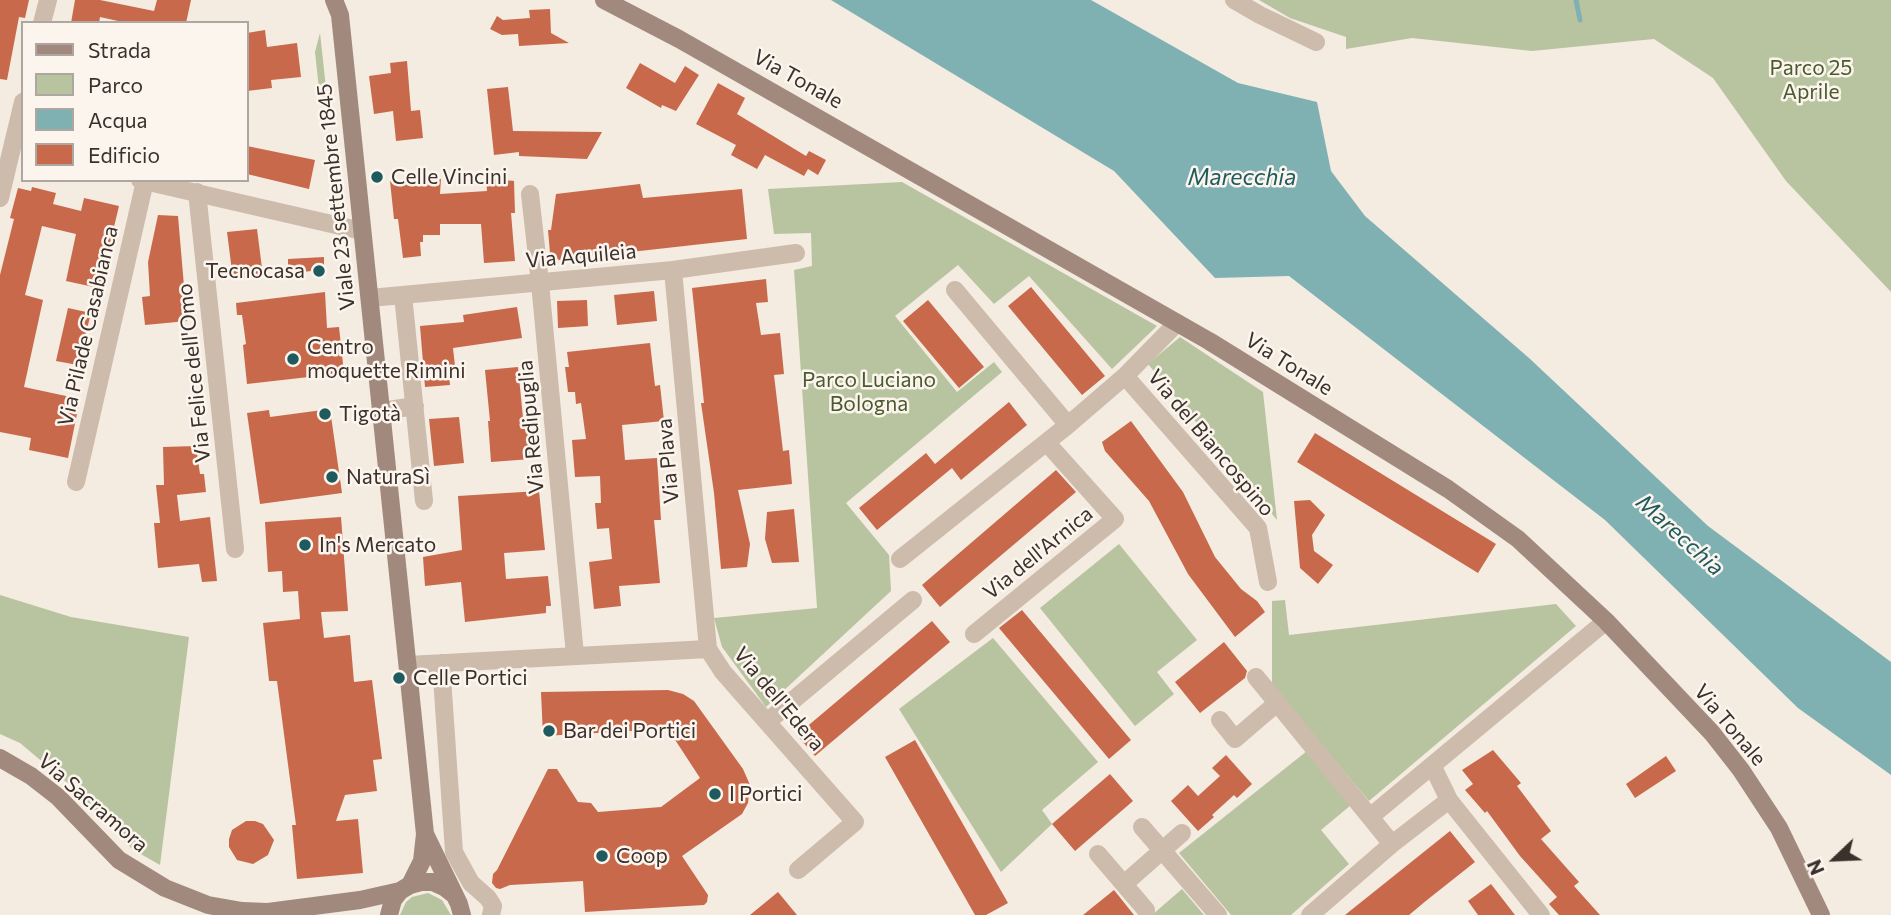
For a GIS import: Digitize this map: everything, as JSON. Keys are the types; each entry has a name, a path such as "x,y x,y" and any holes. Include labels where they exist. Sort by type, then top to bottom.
{"street":[{"path":"43,21 48,0"},
{"name":"Via Tonale","path":"604,0 679,39 1177,323 1448,489 1518,539 1606,621 1712,733 1741,769 1779,828 1821,915"},
{"path":"1234,0 1316,42"},
{"name":"Viale 23 settembre 1845","path":"339,5 425,834 422,861 405,888 393,900 389,915"},
{"path":"0,198 21,111"},
{"name":"Via Pilade Casabianca","path":"76,482 143,182"},
{"path":"148,182 362,231"},
{"name":"Via Felice dell'Omo","path":"197,192 235,549"},
{"name":"Via Redipuglia","path":"530,194 575,655"},
{"name":"Via Aquileia","path":"370,298 673,270 796,253"},
{"name":"Via Plava","path":"673,270 708,649"},
{"path":"955,290 1068,425"},
{"path":"403,295 424,500"},
{"name":"Via del Biancospino","path":"900,559 1047,443 1125,376 1177,323"},
{"name":"Via del Biancospino","path":"1125,376 1258,528 1268,582"},
{"path":"382,411 415,407"},
{"name":"Via dell'Arnica","path":"974,634 1115,519 1047,443"},
{"path":"767,722 913,600"},
{"path":"1370,817 1606,621"},
{"name":"Via dell'Edera","path":"408,665 708,649 723,672 855,822 798,870"},
{"path":"440,663 454,852 471,883 494,906 491,915"},
{"path":"1256,677 1392,844"},
{"path":"1220,720 1236,739 1277,704"},
{"name":"Via Sacramora","path":"0,758 31,776 58,797 119,860 165,888 208,905 268,912 319,906 405,888"},
{"path":"1433,767 1449,800 1541,915"},
{"path":"1310,915 1392,844 1449,800"},
{"path":"1142,827 1219,915"},
{"path":"1124,884 1182,833"},
{"name":"Viale 23 settembre 1845","path":"425,834 462,915"},
{"path":"1098,854 1146,910"},
{"path":"405,888 433,882 453,894"},
{"name":"Via Sacramora","path":"319,906 354,911 363,915"}],"green space":[{"name":"Parco 25 Aprile","path":"1259,0 1891,0 1891,292 1786,181 1713,78 1654,39 1532,51 1412,38 1346,49 1346,37 1290,18"},
{"path":"320,33 328,106 319,89 315,52"},
{"name":"Parco Luciano Bologna","path":"902,182 1157,326 1112,369 1029,276 994,304 958,265 895,316 957,392 994,362 1002,372 846,503 889,555 891,591 766,707 722,647 714,618 817,608 794,270 812,266 811,233 774,234 768,189"},
{"path":"1180,337 1263,392 1277,520 1148,364"},
{"path":"1119,544 1197,640 1157,672 1174,694 1135,726 1040,608"},
{"path":"0,595 71,617 189,637 160,865 132,849 77,791 20,743 0,734"},
{"path":"1285,600 1289,635 1556,604 1576,626 1369,801 1272,685 1272,601"},
{"path":"993,638 1098,762 1042,810 1052,824 1001,872 899,709"},
{"path":"1307,751 1351,805 1321,830 1349,864 1291,915 1231,915 1179,853"},
{"path":"1182,889 1204,915 1152,915"},
{"path":"428,893 442,900 451,915 400,915 406,902 412,897"}],"water":[{"name":"Marecchia","path":"831,0 1091,0 1238,83 1317,102 1331,171 1365,216 1529,358 1708,526 1891,662 1891,775 1798,708 1605,520 1289,276 1215,278 1114,171"}],"building":[{"path":"0,0 29,0 25,18 19,17 7,80 0,79"},
{"path":"75,0 100,0 154,11 157,0 191,0 186,21 118,21 100,17 99,21 71,21"},
{"path":"550,9 551,33 569,43 519,46 518,34 502,35 490,29 497,16 503,20 530,18 529,10"},
{"path":"265,30 267,47 297,43 301,77 271,80 272,88 248,91 248,33"},
{"path":"407,61 411,111 420,110 423,138 396,141 393,111 374,114 369,76 391,73 390,63"},
{"path":"640,63 675,83 685,66 699,75 676,111 662,105 661,108 626,88"},
{"path":"718,83 745,98 737,114 806,156 809,151 826,160 818,175 808,169 804,176 765,155 757,169 731,155 736,145 696,124"},
{"path":"508,87 513,131 602,132 587,159 519,156 519,152 494,155 487,89"},
{"path":"248,146 315,160 309,189 248,174"},
{"path":"486,178 514,181 515,213 511,213 515,261 484,263 481,224 440,224 440,235 423,235 423,242 420,242 421,256 403,258 398,219 394,219 390,181 441,179 440,194 487,191"},
{"path":"640,184 643,198 742,189 747,239 559,260 550,253 548,230 551,230 556,194"},
{"path":"32,187 56,193 53,204 81,211 84,198 119,206 103,289 66,281 76,234 42,226 25,295 43,300 24,387 80,399 68,458 29,450 31,438 0,432 0,275 14,219 10,218 18,188 31,191"},
{"path":"158,215 178,216 187,321 145,325 142,297 150,296 148,262"},
{"path":"257,229 263,276 233,279 227,232"},
{"path":"324,257 324,270 288,273 288,259"},
{"path":"766,279 768,302 756,303 761,335 780,333 784,374 774,375 783,451 789,450 792,484 738,490 750,544 747,567 721,569 714,493 701,403 704,403 692,288"},
{"path":"1031,287 1105,376 1082,395 1008,306"},
{"path":"654,291 657,321 617,325 614,295"},
{"path":"325,292 327,328 339,327 344,373 247,384 243,345 246,344 242,315 237,315 236,303"},
{"path":"587,300 588,326 558,328 557,301"},
{"path":"928,300 984,367 959,388 903,321"},
{"path":"517,307 522,338 453,348 455,366 448,367 450,385 425,387 420,326 464,322 463,315"},
{"path":"68,308 91,313 78,365 56,361"},
{"path":"650,343 655,386 660,385 664,421 622,425 625,460 657,458 661,520 654,520 660,583 619,586 621,606 594,609 589,562 612,559 609,528 597,529 595,503 601,503 600,476 575,477 572,440 586,439 581,403 576,404 575,392 568,392 565,367 569,367 567,352"},
{"path":"518,367 523,418 527,418 531,459 491,462 485,370"},
{"path":"1009,402 1027,425 961,480 952,468 877,530 859,508 926,453 935,464"},
{"path":"330,409 342,493 260,504 247,413 269,410 270,417"},
{"path":"459,417 464,463 434,466 429,419"},
{"path":"1131,421 1183,492 1215,557 1241,589 1257,601 1265,612 1235,637 1188,574 1149,501 1105,451 1102,442"},
{"path":"1315,433 1496,544 1478,573 1297,462"},
{"path":"196,446 206,492 177,495 180,521 210,517 217,581 202,582 199,564 158,568 154,523 160,523 156,485 164,485 163,447"},
{"path":"1056,470 1076,492 940,607 922,585"},
{"path":"539,491 545,550 504,553 506,579 548,576 551,606 546,606 546,613 465,622 461,582 425,586 423,557 462,550 458,496"},
{"path":"1310,500 1325,515 1312,535 1314,551 1333,565 1318,584 1300,568 1294,501"},
{"path":"794,509 799,562 772,563 765,539 767,512"},
{"path":"341,517 348,611 321,612 324,638 350,635 354,682 372,680 382,759 373,760 377,791 345,795 336,821 358,819 363,873 297,879 292,825 296,825 277,681 269,681 263,623 300,619 298,591 283,592 282,571 268,572 265,522"},
{"path":"1022,610 1131,740 1109,759 999,628"},
{"path":"932,621 950,642 815,756 797,735"},
{"path":"1224,642 1247,671 1245,678 1200,713 1175,682"},
{"name":"I Portici","path":"668,690 683,694 694,701 743,769 750,785 748,803 742,814 682,856 708,895 707,902 704,905 585,912 583,881 496,888 492,883 493,874 548,769 557,769 578,802 591,803 598,812 661,807 700,778 668,729 543,736 541,692"},
{"path":"915,740 1008,903 986,915 975,915 885,757"},
{"path":"1493,750 1521,783 1517,786 1551,831 1541,839 1579,882 1574,886 1600,915 1559,915 1549,904 1557,897 1520,856 1487,811 1485,813 1465,790 1473,784 1462,770"},
{"path":"1226,755 1252,784 1237,798 1234,795 1198,831 1171,801 1188,785 1198,796 1220,776 1212,768"},
{"path":"1666,756 1676,771 1635,798 1626,784"},
{"path":"1110,774 1133,801 1075,851 1052,824"},
{"path":"246,821 263,824 274,840 268,855 253,864 237,860 229,847 232,830"},
{"path":"1450,831 1475,862 1409,915 1345,915"},
{"path":"1491,884 1515,915 1478,915 1468,901"},
{"path":"1114,890 1134,915 1083,915"},
{"path":"778,892 797,915 750,915"}],"waterway":[{"path":"1576,0 1580,20"}],"place":[{"name":"Celle Vincini","path":"377,177"},
{"name":"Tecnocasa","path":"319,271"},
{"name":"Centro moquette Rimini","path":"293,359"},
{"name":"Tigotà","path":"325,414"},
{"name":"NaturaSì","path":"332,477"},
{"name":"In's Mercato","path":"305,545"},
{"name":"Celle Portici","path":"399,678"},
{"name":"Bar dei Portici","path":"549,731"},
{"name":"I Portici","path":"715,794"},
{"name":"Coop","path":"602,856"}]}
